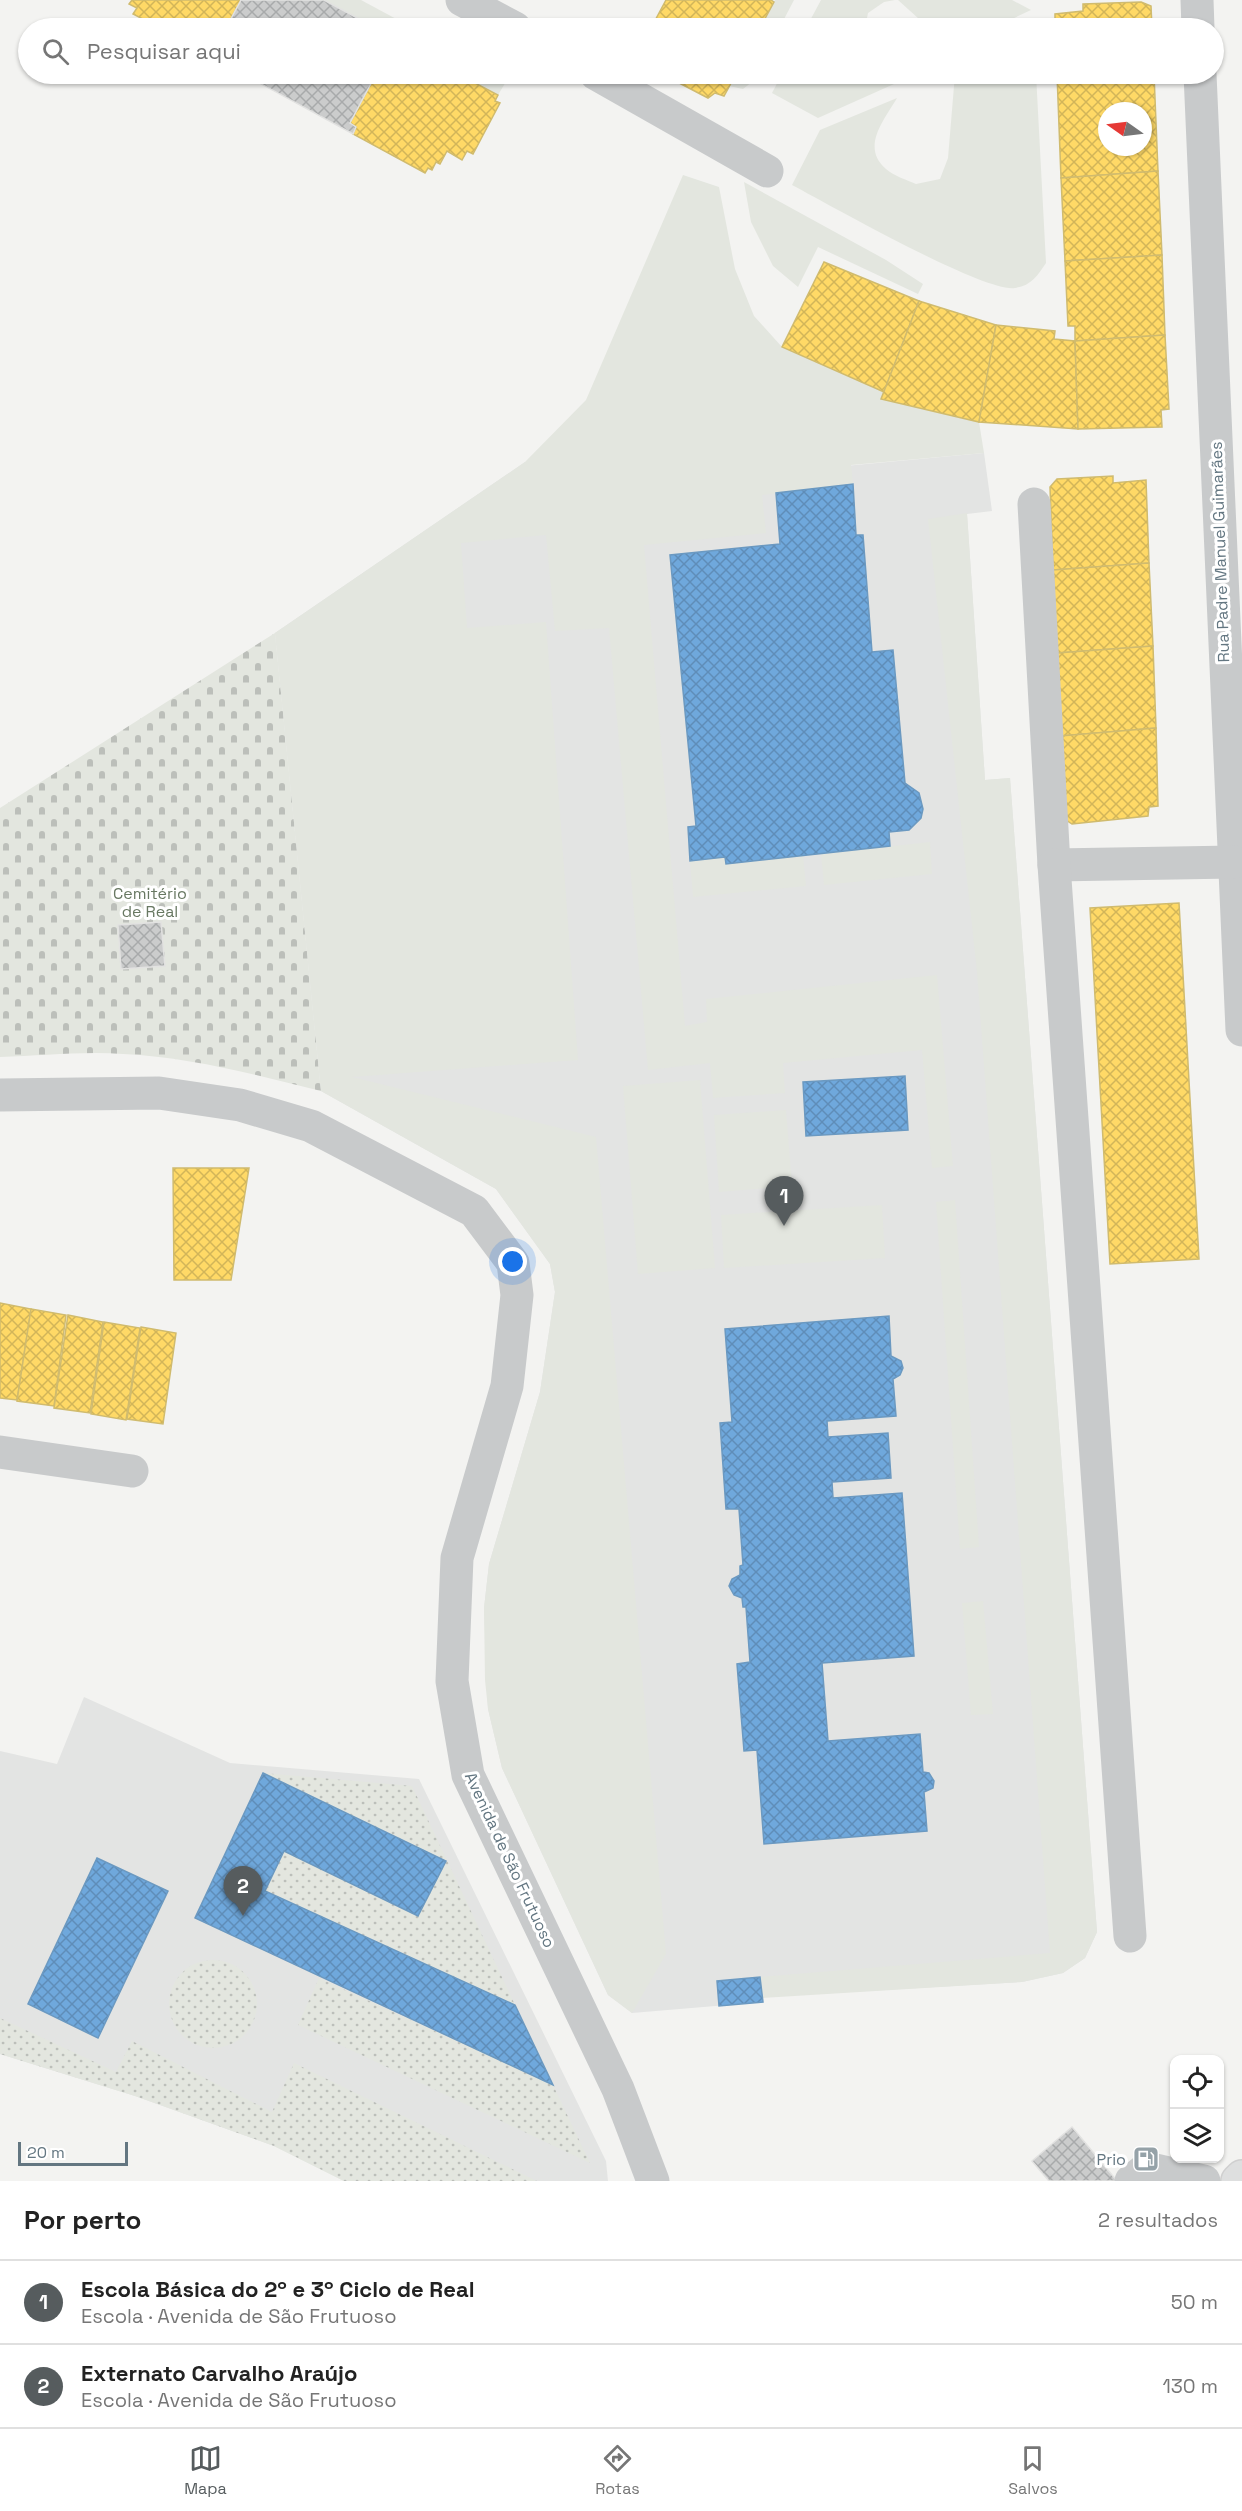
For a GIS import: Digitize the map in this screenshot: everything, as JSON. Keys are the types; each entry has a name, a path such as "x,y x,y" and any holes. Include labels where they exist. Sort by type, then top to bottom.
{"main road":[{"path":"1238,2181 1242,2177"}],"street":[{"path":"462,0 496,18"},
{"path":"1197,0 1198,18"},
{"path":"614,84 767,171"},
{"name":"Rua Padre Manuel Guimarães","path":"1200,84 1242,1030"},
{"path":"1034,504 1054,865 1130,1936"},
{"path":"1054,865 1234,862"},
{"name":"Avenida de São Frutuoso","path":"0,1095 159,1092 240,1105 311,1126 474,1211 513,1263 517,1295 507,1386 457,1558 452,1681 468,1775 618,2089 653,2181"},
{"path":"0,1452 132,1471"},
{"path":"1131,2181 1147,2168 1204,2181"}],"shaded area":[{"path":"984,453 992,511 967,514 985,780 1010,778 1097,1932 1085,1958 1063,1973 1022,1982 763,1997 763,2002 632,2013 608,1995 502,1768 488,1709 484,1608 489,1564 540,1392 555,1292 550,1264 496,1189 321,1091 275,633 525,462 727,477"},
{"path":"84,1697 230,1763 419,1779 606,2161 608,2181 344,2181 274,2146 135,2096 0,2054 0,1751 57,1764"}],"green space":[{"path":"324,0 361,0 394,18 357,18"},
{"path":"775,0 794,0 785,18 766,18"},
{"path":"821,0 895,0 884,2 868,13 867,18 811,18"},
{"path":"898,0 1012,0 1031,10 1014,18 918,18"},
{"path":"477,84 505,84 498,95"},
{"path":"730,84 749,84 743,89 729,86"},
{"path":"777,84 894,84 818,118 772,93"},
{"path":"954,84 1037,84 1046,263 1034,279 1025,285 1015,288 998,286 972,277 940,263 792,185 820,130 897,98 881,124 875,142 875,152 886,169 916,184 940,179 948,158"},
{"path":"683,175 719,187 735,269 754,316 782,347 884,392 882,399 979,422 984,453 851,465 853,484 762,495 766,533 644,545 685,1026 707,1022 706,999 937,975 953,1166 932,1168 922,1050 783,1063 785,1093 713,1098 710,1063 648,1070 609,628 555,631 546,535 461,543 467,628 546,622 578,1060 352,1077 596,1137 666,1954 632,2013 608,1995 502,1768 488,1709 485,1680 484,1608 489,1564 540,1392 555,1292 550,1264 496,1189 321,1091 275,633 525,462 586,400"},
{"path":"744,182 886,260 923,284 918,294 818,247 798,287 773,266 751,222"},
{"path":"967,513 985,780 1010,778 1097,1932 1085,1958 1063,1973 1022,1982 762,1998 760,1977 1050,1953 977,972 928,519"},
{"name":"Cemitério de Real","path":"275,633 321,1091 223,1068 148,1056 93,1053 0,1057 0,808"},
{"path":"930,842 932,874 824,885 821,854"},
{"path":"803,856 806,886 693,897 690,861 725,857 726,864"},
{"path":"700,1080 715,1268 638,1274 623,1086"},
{"path":"786,1110 792,1186 719,1192 714,1115"},
{"path":"955,1200 979,1547 960,1549 936,1202"},
{"path":"882,1205 885,1258 724,1268 721,1215"},
{"path":"983,1601 993,1714 971,1715 962,1603"},
{"path":"263,1773 412,1786 515,2005 265,1891 284,1851 418,1916 446,1861"},
{"path":"213,1960 238,1967 250,1979 257,2004 250,2029 238,2041 213,2048 188,2041 176,2029 169,2004 176,1979 188,1967"},
{"path":"319,1978 553,2085 590,2163 298,2025"},
{"path":"0,2018 116,2072 132,2041 272,2112 294,2063 537,2181 344,2181 274,2146 135,2096 0,2054"}],"building: Moradias":[{"path":"132,0 241,0 231,18 141,18 133,14 137,8 129,4"},
{"path":"666,0 771,0 774,2 765,18 656,18"},
{"path":"1141,2 1151,6 1152,18 1055,18 1055,14 1083,11 1083,4"},
{"path":"371,84 477,84 498,95 495,101 500,103 473,154 467,151 462,160 447,151 440,164 436,162 432,170 428,168 425,173 353,134 356,127 350,123"},
{"path":"681,84 731,84 724,96 715,93 708,98"},
{"path":"1057,84 1154,84 1158,171 1061,178"},
{"path":"1158,171 1162,255 1065,261 1061,178"},
{"path":"1162,255 1165,335 1075,341 1075,326 1068,326 1065,261"},
{"path":"824,262 919,301 884,392 782,347"},
{"path":"919,301 996,325 979,422 881,399"},
{"path":"996,325 1055,331 1054,339 1075,341 1078,429 979,422"},
{"path":"1165,335 1169,409 1161,410 1162,427 1078,429 1075,341"},
{"path":"1113,476 1113,483 1146,480 1149,563 1053,570 1050,487 1057,479"},
{"path":"1149,563 1153,646 1057,653 1053,570"},
{"path":"1153,646 1156,728 1060,736 1057,653"},
{"path":"1156,728 1158,806 1149,807 1148,816 1072,824 1063,818 1060,736"},
{"path":"1179,903 1199,1259 1110,1264 1090,908"},
{"path":"173,1168 249,1168 231,1280 174,1280"},
{"path":"0,1303 31,1309 17,1400 0,1398"},
{"path":"31,1309 66,1315 54,1406 17,1401"},
{"path":"68,1315 103,1322 90,1413 54,1408"},
{"path":"104,1322 140,1328 126,1420 91,1414"},
{"path":"141,1327 176,1333 163,1424 127,1419"}],"building: Escolas":[{"path":"853,484 856,535 863,535 872,652 893,650 905,783 919,793 923,809 921,818 909,830 889,832 890,846 726,864 725,857 690,861 688,827 696,826 670,555 780,544 776,493"},
{"path":"905,1076 908,1130 806,1136 803,1082"},
{"path":"889,1316 891,1356 901,1361 903,1368 900,1375 893,1379 896,1416 827,1421 828,1437 888,1433 891,1478 832,1482 833,1498 902,1493 914,1656 822,1663 828,1741 920,1734 923,1772 929,1773 934,1781 933,1788 924,1792 927,1831 764,1844 757,1750 744,1751 737,1664 750,1662 746,1607 743,1607 742,1598 734,1595 729,1586 732,1579 740,1575 740,1566 743,1565 739,1509 726,1509 720,1423 732,1422 725,1329"},
{"path":"263,1773 446,1861 418,1916 284,1851 265,1891 515,2005 553,2085 195,1918"},
{"path":"97,1858 168,1891 98,2038 28,2004"},
{"path":"760,1977 763,2002 719,2006 717,1981"}],"building: Outros":[{"path":"241,0 324,0 357,18 231,18"},
{"path":"261,84 371,84 350,123 356,127 353,134"},
{"path":"161,922 165,966 121,969 118,925"},
{"path":"1072,2127 1117,2181 1049,2181 1032,2161"}],"place":[{"name":"Escola Básica do 2º e 3º Ciclo de Real","path":"784,1226"},
{"name":"Externato Carvalho Araújo","path":"243,1916"},
{"name":"Prio","path":"1146,2159"}]}
